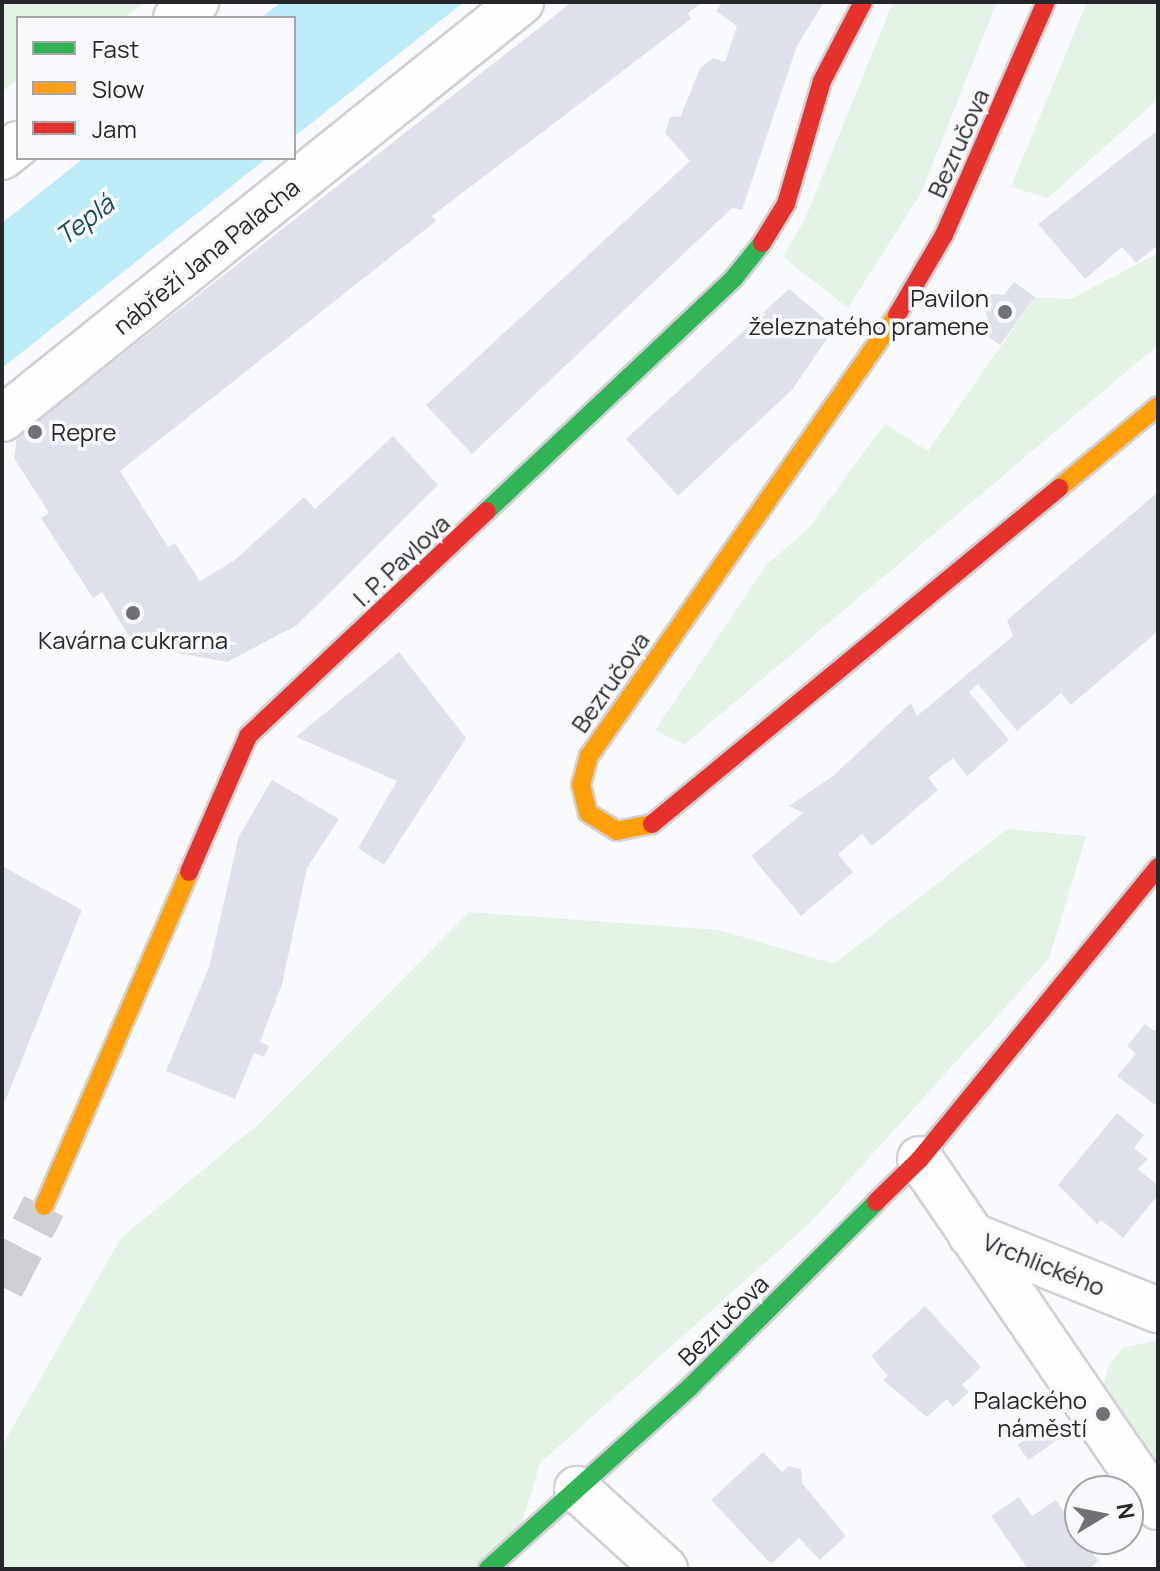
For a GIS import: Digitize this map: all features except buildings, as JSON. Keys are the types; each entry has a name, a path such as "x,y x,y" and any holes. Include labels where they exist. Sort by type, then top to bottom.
{"street":[{"path":"178,16 196,2"},
{"name":"nábřeží Jana Palacha","path":"2,419 521,2"},
{"name":"I. P. Pavlova","path":"44,1206 248,736 734,278 762,244 786,204 822,81 863,2"},
{"name":"Bezručova","path":"1046,2 944,235 905,303 589,756 581,785 588,813 617,831 641,829 661,819 1158,406"},
{"name":"Bezručova","path":"488,1569 690,1387 920,1159 1158,867"},
{"name":"Vrchlického","path":"920,1159 971,1235 1158,1310"},
{"path":"971,1235 1158,1507"},
{"path":"577,1489 665,1569"}],"green space":[{"path":"2,2 146,2 127,16 16,16 16,82 2,92"},
{"path":"893,2 997,2 921,193 848,308 783,257 805,219"},
{"path":"1087,2 1158,2 1158,99 1048,198 1011,187"},
{"path":"1158,253 1158,345 684,745 655,730 767,564 807,530 885,424 928,451 1035,297 1071,299"},
{"path":"1007,829 1086,836 1049,959 811,1222 540,1463 508,1569 2,1569 2,1446 121,1238 262,1121 469,912 719,930 834,964"},
{"path":"1158,1340 1158,1473 1105,1400 1104,1383 1108,1367 1123,1348"}],"water":[{"path":"281,2 464,2 296,135 296,16 264,16"},
{"name":"Teplá","path":"81,160 264,160 2,368 2,223"}],"tunnel":[{"path":"2,1287 44,1206"}],"traffic: fast":[{"path":"487,511 734,278 762,243"},
{"path":"488,1569 690,1387 876,1202"}],"traffic: slow":[{"path":"652,824 617,831 588,813 581,785 589,756 897,315"},
{"path":"1059,488 1158,406"},
{"path":"44,1206 189,872"}],"traffic: jam":[{"path":"762,243 786,204 822,81 863,2"},
{"path":"897,315 944,235 1046,2"},
{"path":"652,824 1059,488"},
{"path":"189,872 248,736 487,511"},
{"path":"876,1202 920,1159 1158,867"}],"place":[{"name":"Pavilon železnatého pramene","path":"1005,312"},
{"name":"Repre","path":"35,432"},
{"name":"Kavárna cukrarna","path":"133,613"},
{"name":"Palackého náměstí","path":"1103,1414"}]}
